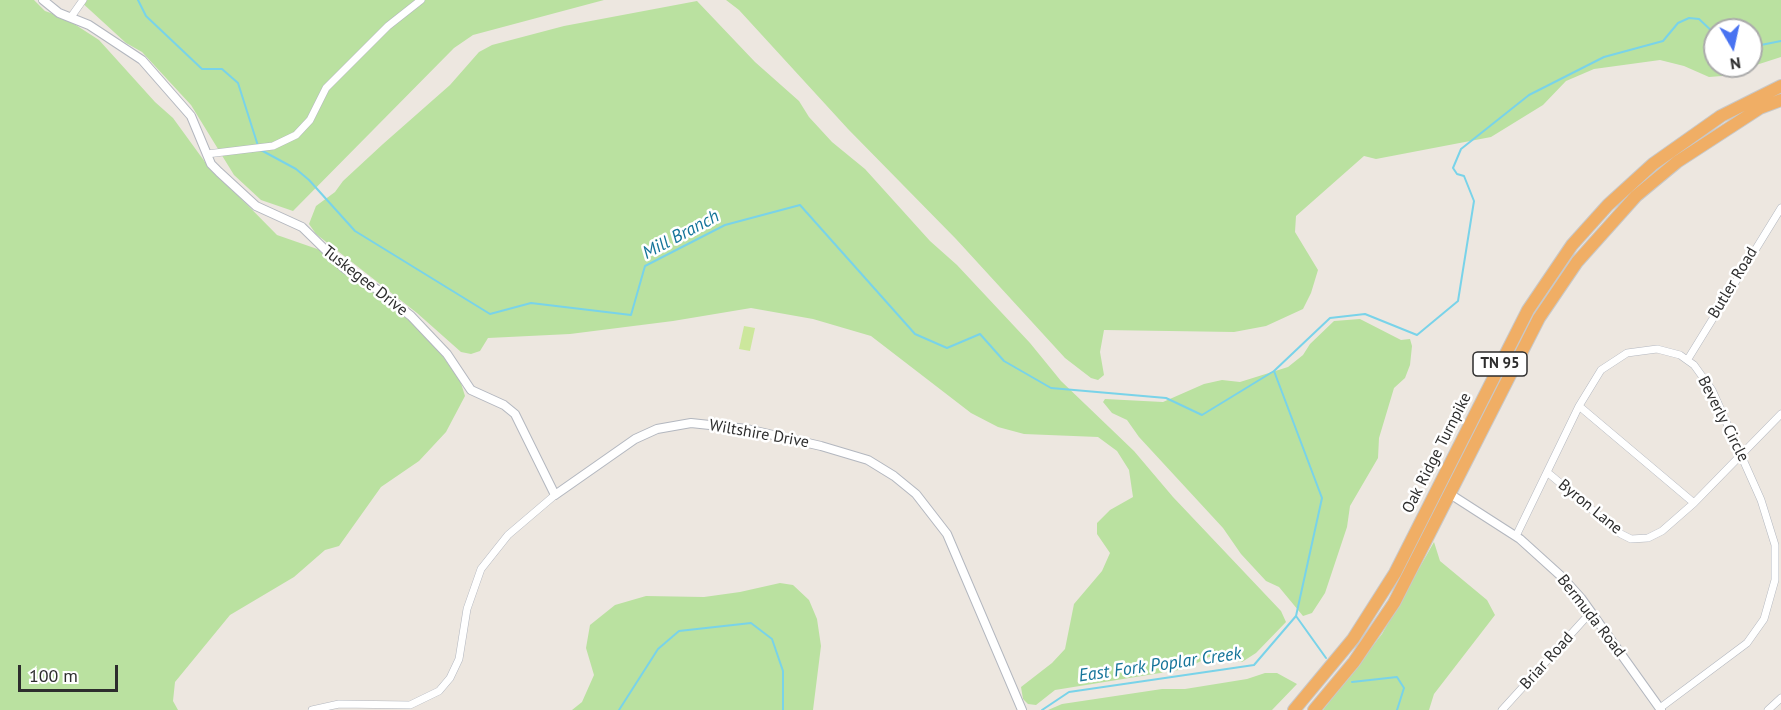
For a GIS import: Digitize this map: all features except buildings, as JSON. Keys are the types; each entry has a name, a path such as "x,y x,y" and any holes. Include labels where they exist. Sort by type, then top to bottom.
{"highway":[{"name":"Oak Ridge Turnpike","path":"1294,710 1361,628 1395,573 1528,310 1572,245 1608,206 1662,158 1721,116 1781,86"},
{"name":"Oak Ridge Turnpike","path":"1314,710 1354,662 1394,603 1539,318 1577,262 1636,196 1677,162 1730,126 1781,100"},
{"path":"1439,486 1450,494"}],"street":[{"name":"Tuskegee Drive","path":"44,0 59,13 107,35 142,60 183,103 207,154 219,172 263,210 302,227 344,268 378,290 411,316 447,354 471,390 504,405 515,414 555,495"},
{"path":"71,17 83,0"},
{"path":"207,154 273,146 304,129 326,87 388,26 421,0"},
{"name":"Butler Road","path":"1688,359 1781,208"},
{"name":"Beverly Circle","path":"1516,536 1579,406 1601,370 1627,352 1658,349 1688,359 1712,390 1743,455 1770,523 1775,545 1775,580 1772,598 1764,619 1747,643 1660,709"},
{"path":"1579,406 1694,503"},
{"name":"Byron Lane","path":"1547,472 1608,525 1631,538 1641,540 1655,536 1694,503 1781,414"},
{"name":"Wiltshire Drive","path":"312,710 339,704 410,705 439,691 450,678 459,659 467,609 481,569 508,536 555,495 635,439 657,429 681,424 713,424 747,429 821,446 868,460 907,486 939,521 952,544 1022,710"},
{"name":"Bermuda Road","path":"1450,494 1516,536 1562,577 1591,612 1660,709"},
{"name":"Briar Road","path":"1502,710 1591,612"},
{"path":"1768,710 1781,698"}],"green space":[{"path":"0,0 34,0 45,11 65,18 99,40 155,102 173,118 205,162 277,235 323,251 408,318 437,348 460,380 465,396 446,432 419,461 381,487 339,546 325,550 294,577 230,615 175,682 173,701 178,710 0,710"},
{"path":"79,0 604,0 473,35 454,48 293,211 261,200 234,175 191,105 142,52 126,43"},
{"path":"726,0 1781,0 1781,57 1763,63 1763,18 1703,18 1703,74 1684,66 1660,60 1594,69 1566,81 1543,105 1491,137 1376,159 1364,156 1296,216 1295,232 1318,270 1303,309 1266,326 1234,332 1104,330 1100,352 1104,375 1098,380 1091,378 1065,358 956,239 848,129 739,10"},
{"path":"697,1 755,62 799,101 809,117 832,142 865,169 930,241 957,265 1030,343 1061,381 1134,451 1173,497 1281,611 1286,622 1256,653 1242,662 1218,656 1209,657 1185,669 1055,690 1036,705 1028,704 1023,699 1021,687 1052,663 1065,649 1074,604 1102,571 1110,553 1097,534 1097,523 1110,510 1133,497 1129,470 1117,451 1098,437 1024,434 998,427 971,413 871,336 813,319 751,308 570,334 488,338 480,351 471,354 461,352 417,313 316,234 309,224 316,206 335,192 343,181 450,85 479,52 492,45 564,26"},
{"path":"1360,319 1401,340 1410,339 1412,346 1410,365 1405,378 1394,388 1379,438 1378,458 1350,506 1347,527 1325,593 1312,613 1303,616 1279,587 1266,581 1241,554 1223,528 1139,437 1127,420 1112,413 1103,402 1105,399 1163,402 1204,384 1222,380 1240,382 1288,367 1303,355 1310,344 1334,321"},
{"path":"744,326 755,328 750,351 739,349"},
{"path":"1434,542 1440,561 1487,600 1495,615 1434,694 1429,710 1323,710 1382,634"},
{"path":"780,583 793,585 809,600 817,619 821,646 813,710 572,710 582,702 594,675 586,648 590,625 615,605 646,596 704,597"},
{"path":"1265,673 1277,673 1297,684 1272,710 1048,710 1062,704 1162,689 1185,689 1247,679"}],"waterway":[{"name":"Mill Branch","path":"138,0 146,16 202,69 222,69 238,83 259,149 296,169 309,180 355,231 490,314 531,303 631,315 645,266 725,225 800,205 915,334 947,348 980,334 1004,361 1051,388 1166,398 1202,415 1274,371 1330,318 1365,314 1417,335 1458,301 1474,201 1464,176 1457,174 1453,168 1461,149 1529,95 1604,57 1663,41 1678,23 1689,18 1699,19 1703,23"},
{"name":"East Fork Poplar Creek","path":"1763,45 1781,41"},
{"name":"East Fork Poplar Creek","path":"1042,710 1069,692 1254,665 1296,616 1322,498 1274,371"},
{"path":"1296,616 1326,658"},
{"name":"East Fork Poplar Creek","path":"619,710 658,649 679,631 751,623 772,639 783,671 783,710"},
{"path":"1352,682 1397,677 1404,688 1397,710"}]}
